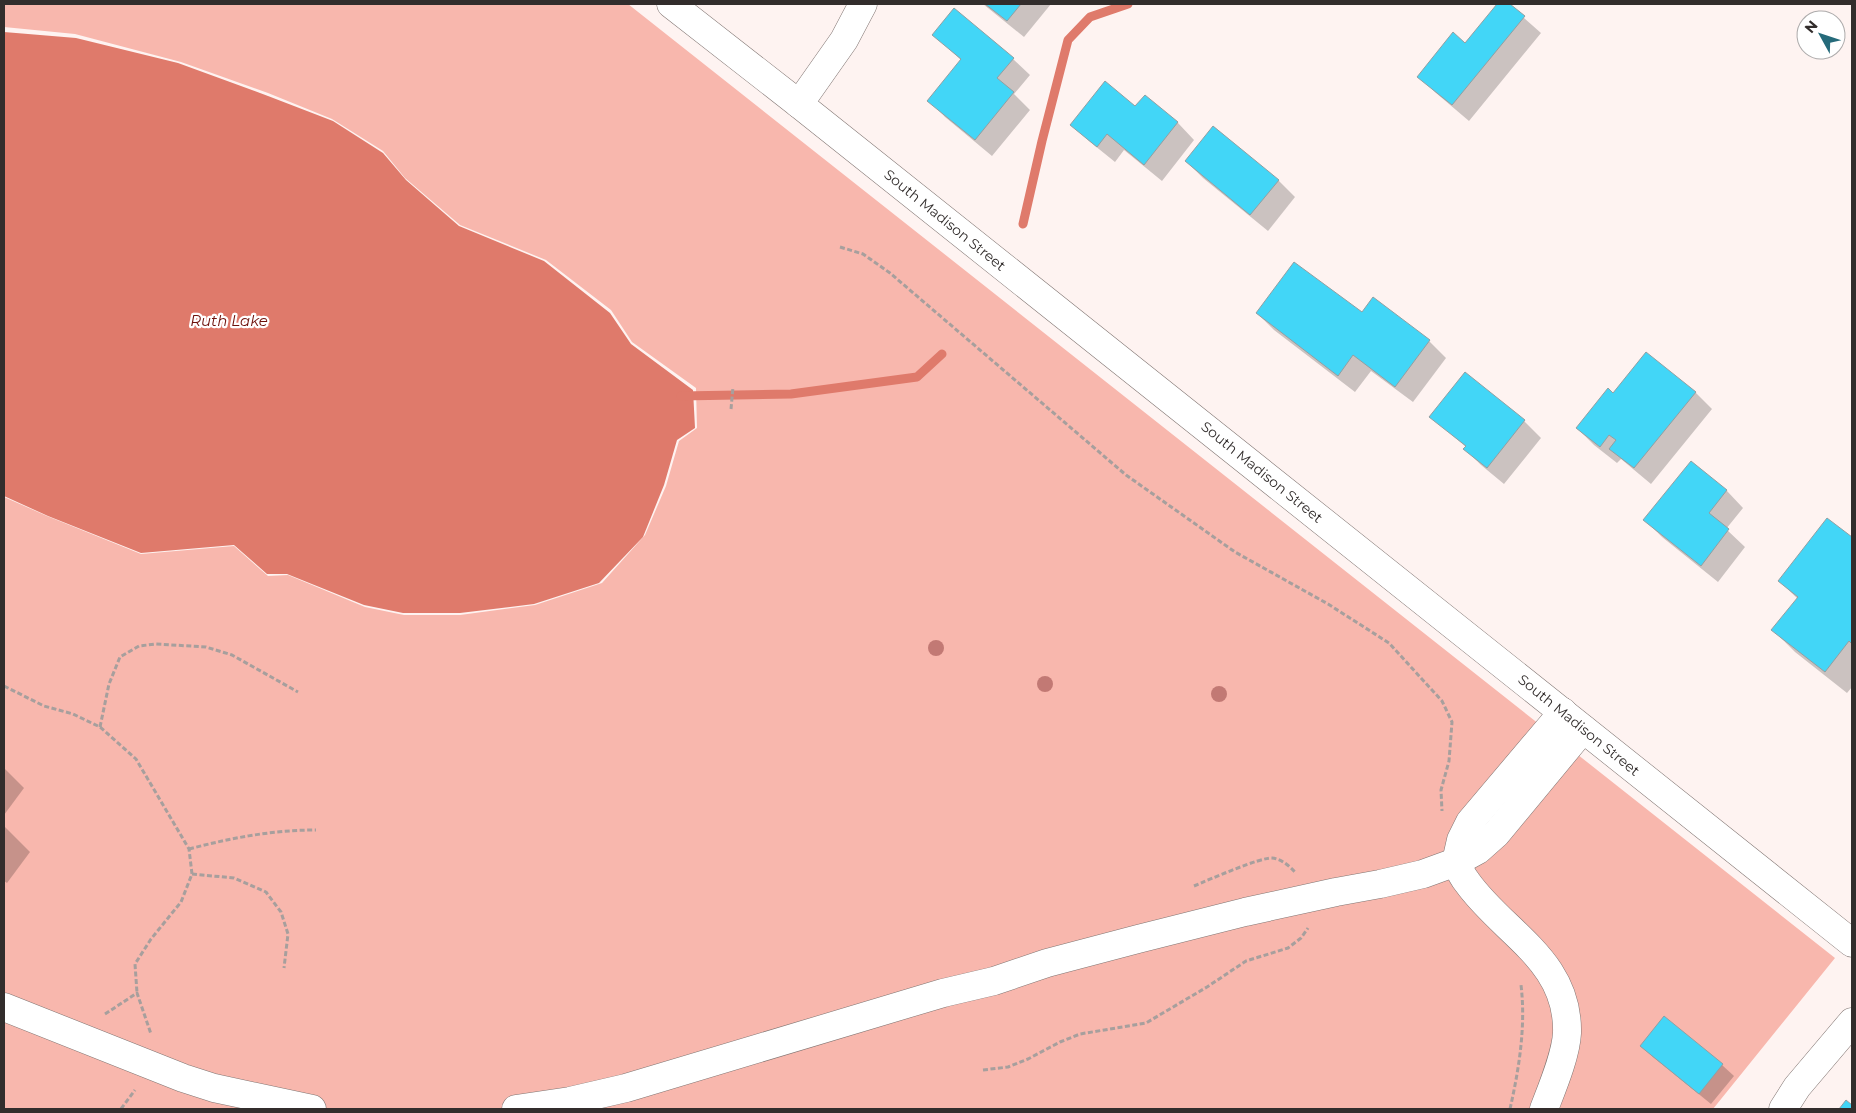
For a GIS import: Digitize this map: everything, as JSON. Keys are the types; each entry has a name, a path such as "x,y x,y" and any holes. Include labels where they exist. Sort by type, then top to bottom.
{"street":[{"name":"South Madison Street","path":"670,4 799,104 1852,943"},
{"path":"799,104 844,40 863,4"},
{"path":"1544,1109 1558,1073 1567,1033 1563,1001 1551,972 1530,948 1489,908 1467,882 1456,862 1461,840 1470,822 1573,720"},
{"path":"516,1109 570,1101 626,1088 943,993 994,981 1047,963 1245,912 1423,874 1456,862"},
{"path":"4,1006 183,1078 214,1088 312,1109"},
{"path":"1783,1109 1797,1087 1852,1022"}],"path":[{"path":"840,247 863,254 890,273 1126,475 1235,552 1328,604 1389,643 1442,701 1452,722 1448,761 1441,790 1443,817"},
{"path":"731,409 733,387"},
{"path":"100,727 109,684 120,657 139,646 156,644 206,648 232,654 298,692"},
{"path":"4,686 44,706 73,714 100,727 136,759 189,849 192,874 180,902 151,939 136,964 137,993 155,1044 146,1063"},
{"path":"189,849 227,839 285,830 316,830"},
{"path":"983,1070 1008,1067 1080,1034 1146,1023 1208,987 1246,961 1288,948 1301,938 1309,928 1310,917 1302,884 1295,872 1284,862 1272,858 1258,861 1194,886"},
{"path":"192,874 234,878 266,892 281,912 288,934 284,968"},
{"path":"1510,1109 1518,1074 1523,1003 1521,984"},
{"path":"105,1014 137,993"}],"shaded area":[{"path":"4,4 628,4 1835,958 1713,1109 4,1109 4,497 141,554 234,546 268,576 288,575 365,607 404,615 460,615 535,605 602,583 645,535 666,486 679,441 697,428 696,388 632,342 611,310 546,260 460,225 405,178 383,151 332,119 268,93 181,62 75,34 4,27"}],"water":[{"name":"Ruth Lake","path":"4,32 76,38 178,63 333,121 383,153 406,180 459,226 544,261 610,313 631,344 693,390 695,428 677,440 664,485 643,537 599,583 534,604 460,613 403,613 364,605 287,574 267,574 234,545 141,553 48,516 4,496"}],"building":[{"path":"985,4 1021,4 1007,21"},
{"path":"1497,4 1510,4 1525,16 1452,105 1417,77 1453,32 1465,43"},
{"path":"954,8 1014,58 997,78 1014,92 975,140 927,101 961,59 932,35"},
{"path":"1105,81 1135,106 1145,95 1178,122 1144,165 1107,134 1097,147 1070,125"},
{"path":"1213,126 1279,180 1250,215 1185,161"},
{"path":"1294,262 1362,312 1373,297 1430,340 1395,387 1353,355 1338,376 1256,313"},
{"path":"1646,352 1696,392 1634,468 1609,449 1616,440 1609,435 1600,447 1576,428 1608,388 1613,393"},
{"path":"1465,372 1525,420 1487,468 1463,449 1466,446 1429,417"},
{"path":"1691,461 1727,490 1709,513 1729,529 1701,566 1643,520"},
{"path":"1827,518 1852,537 1852,644 1849,641 1825,672 1771,630 1798,597 1778,581"},
{"path":"1664,1016 1723,1064 1699,1094 1640,1046"},
{"path":"1846,1100 1852,1105 1852,1109 1839,1109"}],"waterway":[{"path":"1023,224 1068,40 1090,17 1128,4"},
{"path":"681,396 791,394 917,377 942,354"}]}
